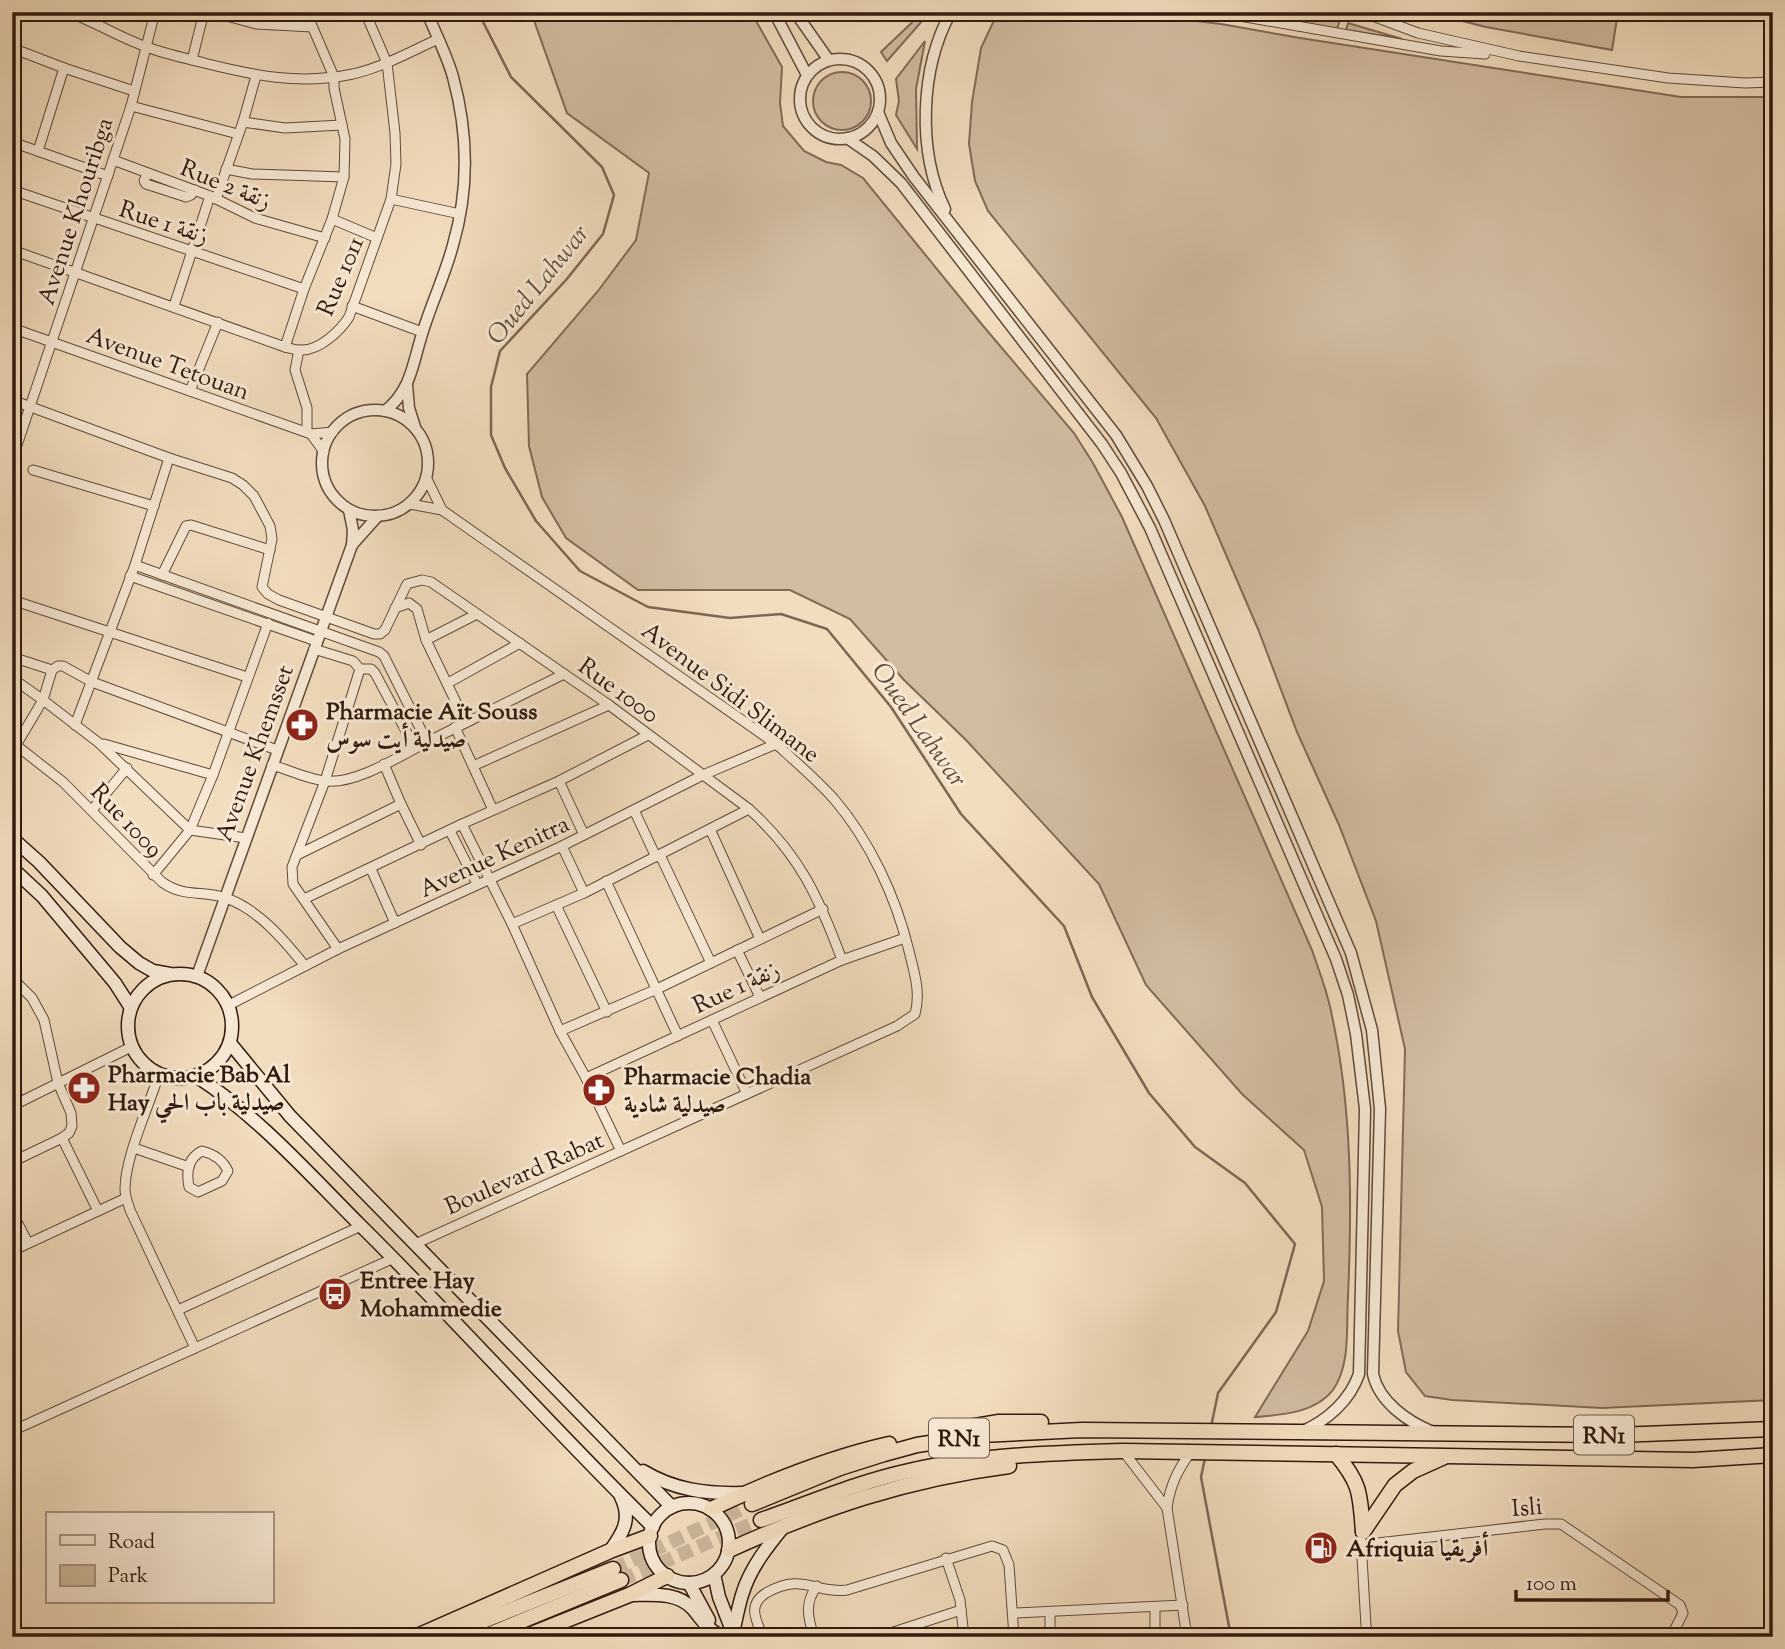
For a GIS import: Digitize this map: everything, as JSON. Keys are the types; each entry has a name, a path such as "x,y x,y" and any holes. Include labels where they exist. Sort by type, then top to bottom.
{"highway":[{"name":"RN1","path":"747,1499 862,1450 987,1424 1111,1424 1128,1430 1617,1436 1773,1429"},
{"name":"RN1","path":"761,1520 864,1483 908,1471 984,1459 1123,1451 1693,1460 1773,1455"},
{"path":"729,1550 828,1508 909,1483 988,1469 1104,1459 1123,1451"},
{"path":"1336,1454 1356,1480 1360,1497 1361,1539"},
{"path":"1361,1539 1388,1494 1404,1478 1413,1471 1449,1455"},
{"path":"711,1509 747,1499"},
{"path":"415,1637 652,1532"},
{"path":"443,1637 617,1575 483,1637"},
{"path":"524,1637 629,1595 667,1576"}],"main road":[{"path":"12,838 139,963 153,971 197,976 210,982 221,992 229,1005 233,1024 230,1044 222,1058 211,1069 196,1076 172,1078 159,1074 142,1062 131,1047 128,1031 131,1008 140,992 154,981 170,974"},
{"path":"12,868 42,896 115,983 131,1008"},
{"path":"230,1044 289,1115 672,1507"},
{"path":"196,1076 222,1093 273,1136 394,1258 652,1532"},
{"path":"633,1466 687,1490 747,1499"},
{"path":"610,1550 623,1534 627,1518 626,1507 619,1494"},
{"path":"685,1503 711,1509 722,1520 729,1534 729,1550 724,1563 714,1574 702,1581 689,1583 667,1576 658,1568 653,1558 652,1532 657,1519 672,1507 685,1503"},
{"path":"734,1635 742,1595 751,1572 785,1525"},
{"path":"714,1574 719,1597 734,1635"},
{"path":"689,1583 717,1635"},
{"path":"629,1595 660,1595 682,1601 717,1635"}],"street":[{"path":"68,12 146,47 256,76 289,80 334,77 387,63 438,39"},
{"name":"Avenue Khouribga","path":"12,460 131,106 155,12"},
{"path":"192,60 204,12"},
{"path":"212,12 256,24 312,27"},
{"path":"285,347 304,289 332,219 344,177 346,149 334,77 306,12"},
{"name":"Rue 1011","path":"299,351 338,332 349,317 391,199 396,149 387,63 365,12"},
{"path":"385,411 400,397 407,385 422,332 453,244 466,172 462,117 452,74 427,12"},
{"path":"774,12 807,75"},
{"path":"795,12 828,59"},
{"path":"951,12 939,33 926,82 929,160 940,198 954,227"},
{"path":"1217,12 1441,51 1518,56"},
{"path":"1362,12 1418,33 1518,56 1668,78 1773,82"},
{"path":"12,48 134,91"},
{"path":"828,59 847,59 866,67 880,90 878,112 868,128 847,138 827,137 815,131 806,122 801,110 799,97 802,84 815,66 828,59"},
{"path":"38,151 64,68"},
{"path":"174,306 243,122 256,76"},
{"path":"131,106 238,134"},
{"path":"878,112 897,153 1116,435 1147,486 1335,914 1363,991 1372,1030 1378,1083 1380,1108 1373,1374 1378,1388 1390,1404 1423,1428 1436,1433"},
{"path":"243,122 285,128 342,125"},
{"path":"847,138 873,156 901,183 1121,472 1155,541 1336,959 1348,995 1356,1034 1365,1109 1359,1374 1354,1389 1340,1406 1297,1433"},
{"path":"12,142 108,176"},
{"name":"Rue 2 زنقة","path":"113,160 213,197 255,218 325,238"},
{"path":"226,169 253,174 344,177"},
{"name":"Rue 1 زنقة","path":"12,190 304,289"},
{"path":"391,199 460,214"},
{"path":"332,219 377,238"},
{"path":"12,250 299,351 295,370 307,408 309,433 324,452"},
{"path":"352,306 422,332"},
{"path":"190,391 218,322"},
{"name":"Avenue Tetouan","path":"12,328 309,433 333,432"},
{"path":"407,385 409,408 415,428 426,446 429,463 417,496 410,504 392,514 377,517 349,510 331,494 323,476 322,457 333,432 346,418 360,412 385,411 404,418 415,428"},
{"path":"12,400 169,458 232,478 243,485 265,512 270,526 272,539 262,581 264,589 279,600 326,615"},
{"path":"75,725 135,565 169,458"},
{"path":"33,470 154,506"},
{"name":"Avenue Sidi Slimane","path":"426,477 442,510 776,744 835,800 879,868 905,938 918,996 915,1014"},
{"name":"Avenue Sidi Slimane","path":"410,504 442,510"},
{"name":"Avenue Khemsset","path":"197,976 352,545 353,530 349,510"},
{"name":"Avenue Khemsset","path":"352,545 377,517"},
{"path":"162,575 186,526 191,525 270,550"},
{"path":"135,565 316,640 353,661 360,669 371,669 415,748"},
{"path":"130,576 316,640 379,652 384,656 427,742"},
{"name":"Rue 1000","path":"326,615 380,634 385,630 407,584 422,580 431,582 609,705 749,809 790,851 823,909 842,960"},
{"path":"12,600 247,677"},
{"path":"395,608 409,603 414,605 426,639 465,721"},
{"path":"426,639 477,614"},
{"path":"153,875 190,830 268,624"},
{"path":"447,683 520,643"},
{"path":"12,657 52,670"},
{"path":"14,747 43,700 52,670 63,666 92,682 277,750"},
{"path":"338,949 293,884 291,877 292,867 325,781 360,669"},
{"path":"272,765 325,781 346,779 384,764 465,721 564,674"},
{"path":"12,678 99,743 190,830 246,838"},
{"path":"473,766 609,705"},
{"path":"455,727 493,810"},
{"path":"304,899 559,781 648,735"},
{"path":"99,743 213,775"},
{"name":"Avenue Kenitra","path":"229,1005 338,949 562,846 703,775 776,744"},
{"name":"Rue 1009","path":"14,747 63,782 153,875 179,892 226,898"},
{"path":"384,764 421,845"},
{"path":"92,810 127,768"},
{"path":"559,781 584,835"},
{"path":"297,855 401,804"},
{"path":"512,924 584,893 749,809"},
{"path":"634,810 711,963"},
{"path":"463,824 560,1031 621,1151"},
{"path":"710,830 760,939"},
{"path":"450,831 477,884"},
{"path":"562,846 584,893"},
{"path":"371,869 395,923"},
{"path":"607,881 678,1036"},
{"path":"226,898 253,914 275,932 305,966"},
{"path":"556,905 607,1012"},
{"path":"560,1031 657,989 823,909"},
{"name":"Rue 1 زنقة","path":"586,1078 842,960 905,938"},
{"path":"737,950 760,996"},
{"path":"12,978 40,1010 58,1083 72,1119 71,1130 59,1140 12,1163"},
{"name":"Boulevard Rabat","path":"415,1244 897,1026 915,1014"},
{"path":"712,1020 747,1094"},
{"path":"12,1078 16,1104 131,1047"},
{"path":"159,1074 134,1148 125,1186 126,1198 195,1348"},
{"path":"59,1140 98,1210"},
{"path":"134,1148 189,1167"},
{"path":"202,1151 220,1159 228,1171 222,1181 198,1192 191,1190 189,1186 189,1167 194,1156 202,1151"},
{"path":"12,1251 126,1198"},
{"path":"12,1212 28,1243"},
{"path":"178,1310 361,1226"},
{"path":"12,1431 394,1258"},
{"path":"1123,1451 1167,1508"},
{"path":"1187,1637 1167,1508 1170,1489 1179,1469 1195,1453"},
{"name":"Isli","path":"1361,1539 1561,1524 1680,1605 1683,1613 1671,1637"},
{"path":"1361,1539 1369,1637"},
{"path":"763,1637 753,1611 762,1596 785,1584 805,1583 832,1590 847,1590 988,1546 1003,1550 1009,1565 1014,1637"},
{"path":"946,1558 961,1610 964,1637"},
{"path":"814,1637 807,1607 817,1586"},
{"path":"1014,1613 1183,1605"},
{"path":"1155,1607 1155,1637"},
{"path":"881,1636 961,1610"},
{"path":"1050,1612 1050,1637"}],"green space":[{"path":"531,12 751,12 782,67 780,103 783,126 804,151 826,162 841,165 863,178 1074,433 1093,463 1122,517 1312,950 1330,1007 1344,1086 1349,1156 1347,1333 1339,1380 1326,1398 1317,1404 1297,1411 1255,1417 1308,1331 1324,1281 1322,1207 1304,1150 1242,1094 1146,985 1099,884 966,740 904,680 850,619 790,590 638,590 566,538 542,497 529,446 527,374 598,291 636,240 649,173 567,113"},
{"path":"923,12 930,12 887,61 881,52"},
{"path":"998,12 1122,12 1221,24 1681,97 1773,97 1773,1400 1602,1408 1452,1400 1425,1396 1406,1372 1398,1331 1405,1049 1376,921 1339,825 1297,732 1258,629 1205,506 1156,418 988,211 975,181 969,144 972,102 981,48"},
{"path":"1243,12 1279,12 1301,21 1326,17 1340,20 1337,29"},
{"path":"1426,12 1618,12 1612,50 1486,27"},
{"path":"1348,23 1402,39 1346,30"},
{"path":"925,41 916,89 917,149 896,115 899,101 896,79"},
{"path":"842,72 853,74 866,85 871,101 869,112 858,125 842,130 831,128 818,117 813,101 815,90 826,77"}],"waterway":[{"name":"Oued Lahwar","path":"478,12 511,77 602,167 614,195 603,234 566,280 500,351 491,387 491,435 505,468 536,521 580,571 648,607 730,618 781,614 827,629 891,707 961,814 1064,926 1092,997 1149,1093 1195,1147 1245,1183 1295,1244 1276,1312 1218,1393 1211,1427"},
{"name":"Oued Lahwar","path":"1205,1458 1201,1477 1231,1637"}],"tunnel":[{"path":"613,1569 752,1504"},
{"path":"621,1580 761,1520"}],"place":[{"name":"Pharmacie Aït Souss صيدلية أيت سوس","path":"302,725"},
{"name":"Pharmacie Bab Al Hay صيدلية باب الحي","path":"84,1088"},
{"name":"Pharmacie Chadia صيدلية شادية","path":"599,1090"},
{"name":"Entree Hay Mohammedie","path":"335,1294"},
{"name":"Afriquia أفريقيا","path":"1321,1548"}]}
